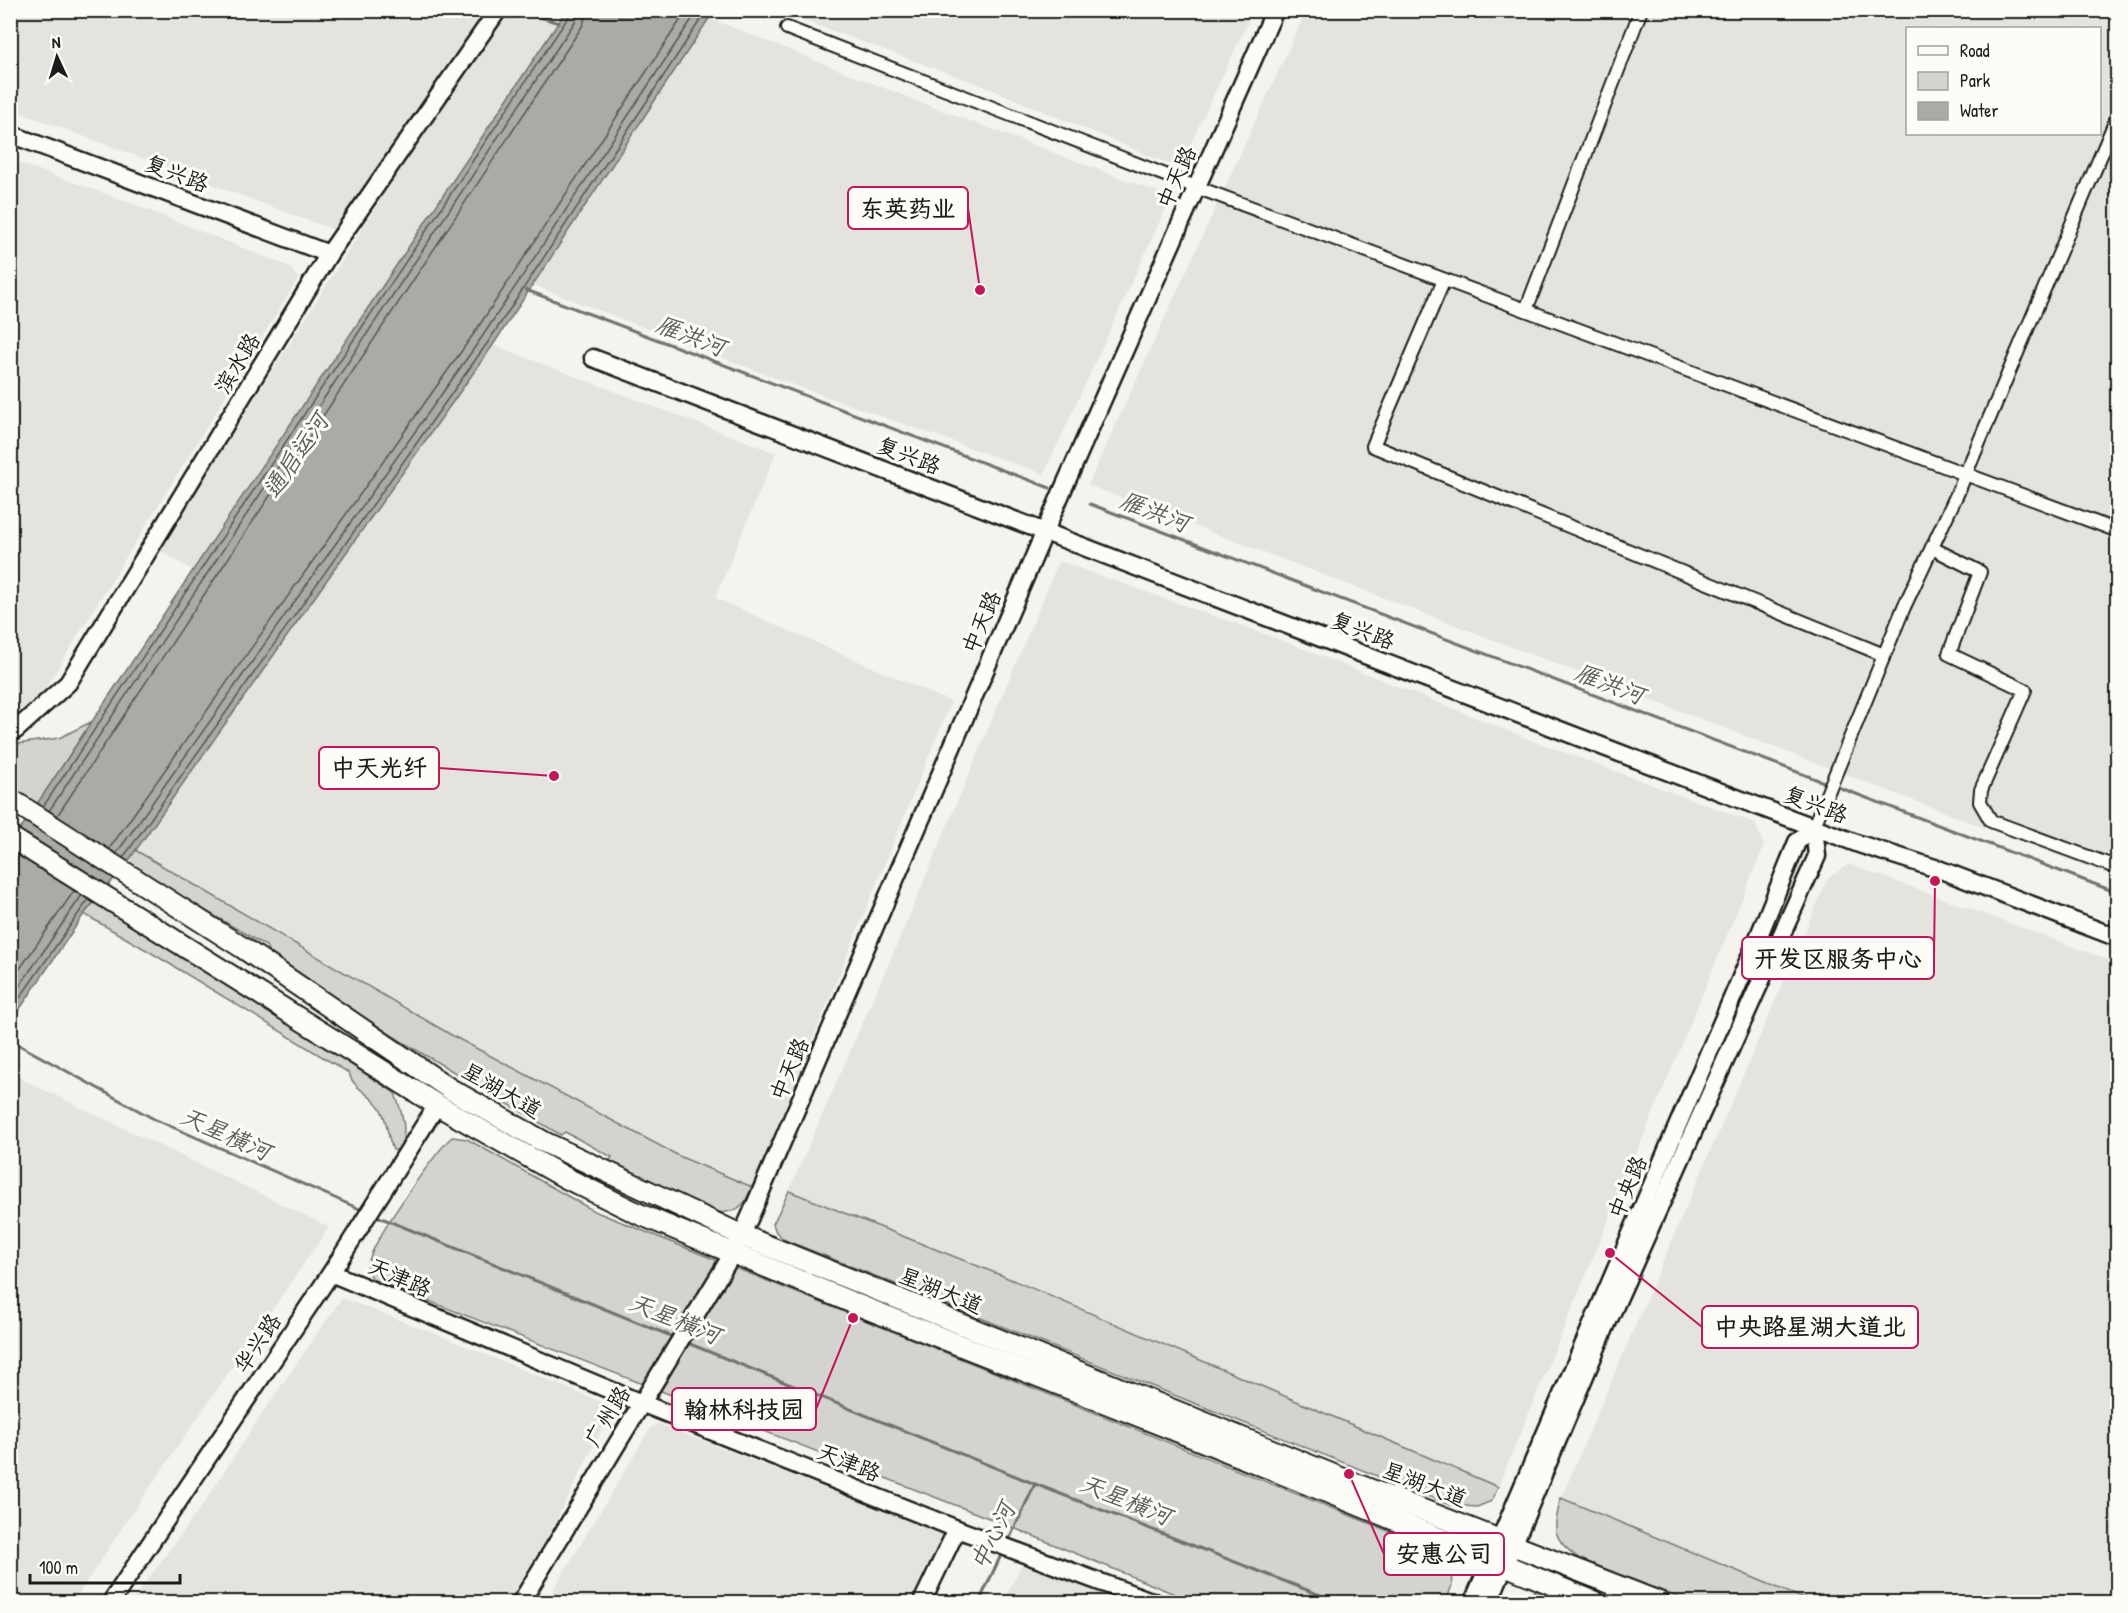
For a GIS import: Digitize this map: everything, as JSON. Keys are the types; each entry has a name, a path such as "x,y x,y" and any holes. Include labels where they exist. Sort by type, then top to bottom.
{"main road":[{"name":"星湖大道","path":"10,799 243,948 450,1089 544,1142 737,1244 858,1305 1212,1445 1595,1602"},
{"name":"星湖大道","path":"10,837 226,975 261,994 437,1105 566,1178 639,1214 737,1244 1659,1602"}],"street":[{"name":"滨水路","path":"10,729 16,730 68,683 329,254 498,10"},
{"name":"中天路","path":"737,1244 1045,531 1275,10"},
{"path":"1526,310 1641,10"},
{"path":"787,28 1196,187 2118,531"},
{"path":"1508,1542 1817,856 1814,826 1842,756 2118,116"},
{"name":"复兴路","path":"10,134 329,254"},
{"path":"1444,280 1373,446 1884,655"},
{"name":"复兴路","path":"594,358 1859,844 1941,870 2118,938"},
{"path":"1932,548 1980,572 1949,654 2025,690 1981,790 1980,802 1990,821 2118,868"},
{"name":"中央路","path":"1473,1602 1498,1563 1508,1542 1797,842 1814,826"},
{"name":"华兴路","path":"111,1602 331,1273 437,1105"},
{"name":"广州路","path":"521,1602 737,1244"},
{"name":"天津路","path":"331,1273 641,1403 957,1529 1154,1602"},
{"path":"921,1602 957,1529"},
{"name":"中央路","path":"1488,1602 1498,1563"}],"shaded area":[{"path":"479,10 486,13 336,231 11,109 10,11"},
{"path":"510,11 566,11 192,570 159,550 396,175"},
{"path":"778,11 1253,11 1179,168 986,87"},
{"path":"1306,11 2117,11 2117,878 1088,485"},
{"path":"709,18 917,101 1171,197 1044,474 791,384 533,285"},
{"path":"10,160 123,200 290,267 298,279 43,692 34,705 24,713 11,718"},
{"path":"493,345 776,453 715,598 951,702 752,1187 681,1157 453,1036 135,850"},
{"path":"1059,561 1276,638 1536,742 1755,823 1764,846 1498,1487 1003,1276 789,1191 902,933"},
{"path":"1849,864 2117,963 2117,1602 1812,1602 1561,1498 1828,878"},
{"path":"11,1074 329,1227 73,1602 11,1602"},
{"path":"342,1298 613,1407 552,1529 508,1602 131,1602 202,1506 263,1412"},
{"path":"659,1424 943,1534 910,1602 546,1602 651,1427"},
{"path":"1023,1562 1126,1602 1003,1602"}],"green space":[{"path":"91,722 36,806 11,790 10,745 59,738"},
{"path":"135,850 453,1036 681,1157 752,1187 745,1202 737,1209 723,1213 703,1207 608,1163 612,1157 565,1132 561,1135 401,1041 274,961 266,946 126,864"},
{"path":"96,900 395,1093 404,1129 402,1144 398,1150 393,1150 380,1109 354,1083 349,1073 84,914"},
{"path":"452,1137 467,1139 594,1211 1428,1547 1450,1563 1452,1585 1446,1602 1194,1602 999,1522 372,1279 368,1266 378,1240 418,1179"},
{"path":"789,1191 1003,1276 1498,1487 1492,1501 1477,1507 1450,1505 785,1240 776,1232 773,1224"},
{"path":"1561,1498 1812,1602 1690,1602 1580,1559 1564,1546 1557,1533"},
{"path":"1536,1591 1559,1595 1578,1602 1516,1602 1518,1598"}],"water":[{"name":"通启运河","path":"566,11 714,11 493,345 126,864 84,914 11,1022 11,843"}],"waterway":[{"path":"518,10 559,23"},
{"name":"雁洪河","path":"526,290 1050,488"},
{"name":"雁洪河","path":"1090,504 1829,784"},
{"name":"雁洪河","path":"1835,786 2118,893"},
{"name":"天星横河","path":"10,1040 154,1119 362,1210"},
{"name":"天星横河","path":"374,1215 676,1338"},
{"name":"天星横河","path":"685,1342 1035,1484 1338,1602"},
{"name":"中心河","path":"1008,1542 1035,1484"},
{"name":"中心河","path":"979,1602 1002,1553"}],"place":[{"name":"东英药业","path":"980,290"},
{"name":"中天光纤","path":"554,776"},
{"name":"开发区服务中心","path":"1935,881"},
{"name":"中央路星湖大道北","path":"1610,1253"},
{"name":"翰林科技园","path":"853,1318"},
{"name":"安惠公司","path":"1349,1474"}]}
